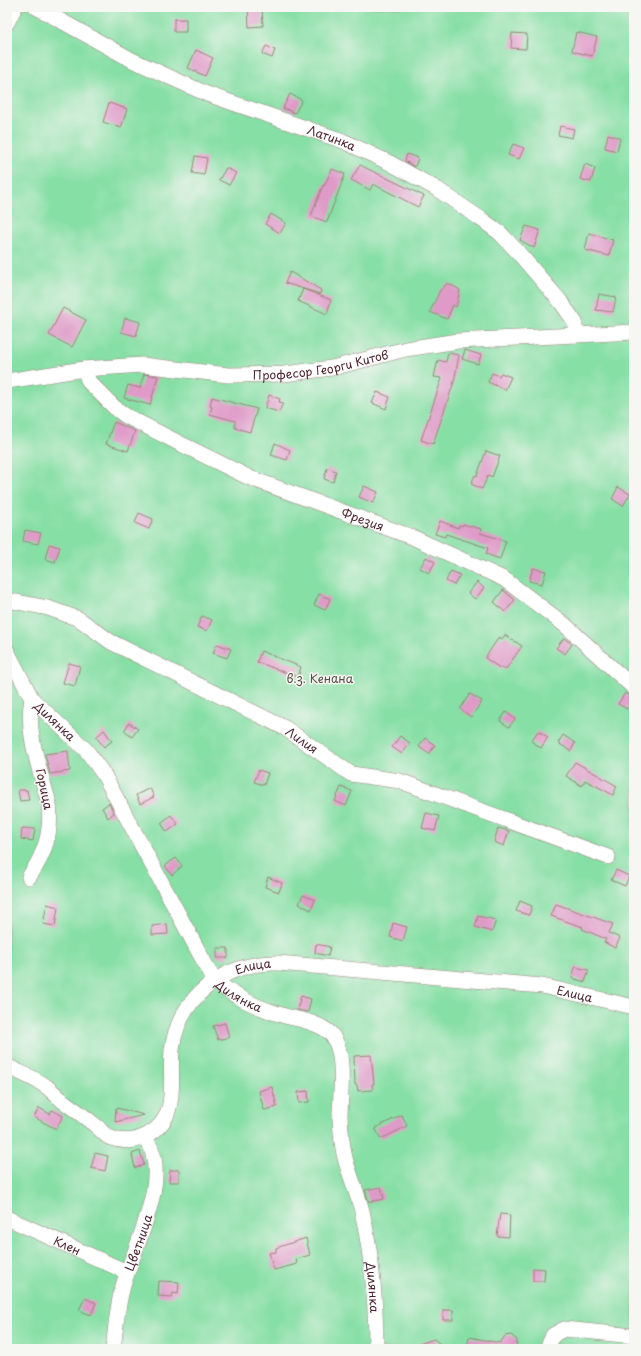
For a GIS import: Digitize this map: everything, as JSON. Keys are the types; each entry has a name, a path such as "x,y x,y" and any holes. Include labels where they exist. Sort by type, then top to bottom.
{"street":[{"path":"7,23 15,7"},
{"name":"Латинка","path":"36,7 132,60 206,94 343,141 437,189 500,233 564,306 575,322 575,335"},
{"name":"Професор Георги Китов","path":"7,381 84,369 142,365 228,375 284,374 332,368 406,349 458,341 634,332"},
{"name":"Фрезия","path":"84,369 89,382 114,407 126,416 250,478 412,537 504,579 565,625 634,688"},
{"name":"Лилия","path":"7,600 48,608 79,619 111,642 285,728 351,774 400,781 608,857"},
{"name":"Дилянка","path":"7,651 32,698 87,751 104,775 215,980 224,989 267,1010 320,1026 329,1033 336,1042 340,1059 341,1133 344,1156 360,1203 365,1225 374,1300 376,1349"},
{"name":"Горица","path":"29,877 46,848 50,816 49,804 31,728 30,708 32,698"},
{"name":"Елица","path":"7,1066 40,1082 111,1138 128,1140 143,1137 159,1126 169,1108 172,1051 180,1022 196,996 215,980 230,971 248,965 278,963 542,986 634,1007"},
{"name":"Цветница","path":"113,1349 121,1294 150,1208 154,1189 153,1160 147,1141 143,1137"},
{"name":"Клен","path":"7,1218 128,1272"},
{"path":"547,1349 554,1334 564,1329 634,1336"}],"green space":[{"name":"в.з. Кенана","path":"7,7 634,7 634,1349 7,1349"}],"building":[{"path":"248,7 262,7 263,26 249,27"},
{"path":"174,19 186,19 186,32 174,32"},
{"path":"576,32 597,37 592,56 572,51"},
{"path":"512,33 527,34 526,49 511,48"},
{"path":"266,46 275,50 272,58 262,54"},
{"path":"196,50 213,58 205,76 188,68"},
{"path":"290,94 302,100 295,113 283,108"},
{"path":"109,103 127,109 121,128 103,122"},
{"path":"560,126 574,129 572,138 558,135"},
{"path":"608,134 620,138 617,151 605,148"},
{"path":"513,144 524,148 519,159 508,155"},
{"path":"407,154 418,158 415,167 405,161"},
{"path":"195,156 207,158 204,175 192,173"},
{"path":"585,164 595,168 591,182 580,179"},
{"path":"360,165 424,196 418,207 373,184 370,190 351,180"},
{"path":"226,168 236,173 229,185 219,180"},
{"path":"332,169 345,174 327,222 311,216 323,185 324,186"},
{"path":"271,214 286,223 280,233 265,224"},
{"path":"526,226 540,230 534,248 520,240"},
{"path":"589,233 613,240 609,256 585,250"},
{"path":"290,272 321,290 320,294 285,283"},
{"path":"448,283 460,290 456,307 453,305 447,319 430,312 440,290"},
{"path":"303,289 331,300 327,314 298,301"},
{"path":"599,294 616,297 613,312 596,310"},
{"path":"63,308 86,320 72,347 49,335"},
{"path":"125,318 140,322 136,336 121,332"},
{"path":"465,350 481,355 478,364 462,359"},
{"path":"448,353 459,355 454,382 433,444 421,440 442,378 434,377 438,360 446,362"},
{"path":"492,373 499,376 501,373 511,377 505,390 488,382"},
{"path":"144,374 158,376 150,405 124,398 128,385 140,388"},
{"path":"377,392 390,397 386,409 372,403"},
{"path":"269,395 280,399 279,402 283,403 279,412 265,408"},
{"path":"212,397 257,409 250,432 235,428 235,421 210,414"},
{"path":"114,422 135,431 128,451 106,444"},
{"path":"275,443 290,450 287,460 271,455"},
{"path":"486,451 500,456 492,477 488,475 482,489 471,484 475,475 477,476"},
{"path":"327,468 336,471 333,482 324,479"},
{"path":"364,486 378,492 373,503 359,497"},
{"path":"618,487 630,494 623,506 612,499"},
{"path":"139,513 153,519 149,529 135,523"},
{"path":"440,521 458,528 459,525 462,526 463,524 481,529 480,533 506,541 500,559 486,554 488,548 446,534 445,537 435,534"},
{"path":"25,530 41,533 38,544 23,541"},
{"path":"49,544 60,547 55,562 45,559"},
{"path":"426,557 435,562 429,573 420,568"},
{"path":"533,568 546,571 542,584 529,581"},
{"path":"451,571 460,575 454,585 446,581"},
{"path":"477,582 484,588 475,599 468,593"},
{"path":"503,590 515,600 505,612 494,602"},
{"path":"319,594 330,599 325,610 314,605"},
{"path":"202,616 212,620 207,631 197,627"},
{"path":"505,635 522,646 506,669 502,667 501,669 485,658 499,637 502,639"},
{"path":"564,638 572,644 565,654 556,648"},
{"path":"217,644 231,649 227,658 213,653"},
{"path":"261,651 301,667 298,677 257,662"},
{"path":"69,663 80,666 75,686 63,683"},
{"path":"625,693 634,699 627,709 618,704"},
{"path":"470,694 482,701 471,717 460,709"},
{"path":"506,712 515,719 509,727 500,721"},
{"path":"129,723 138,729 132,737 124,731"},
{"path":"104,730 112,741 104,747 96,737"},
{"path":"538,731 548,737 541,748 531,741"},
{"path":"563,735 575,743 571,751 558,743"},
{"path":"400,736 410,743 402,754 392,747"},
{"path":"425,738 435,745 429,754 419,747"},
{"path":"68,751 70,771 50,774 45,754"},
{"path":"575,762 617,786 613,795 585,780 582,786 566,776"},
{"path":"259,770 268,773 264,785 254,782"},
{"path":"341,787 352,791 346,806 335,801"},
{"path":"150,788 154,797 140,804 136,795"},
{"path":"18,790 27,790 29,800 20,801"},
{"path":"109,803 114,813 108,818 102,808"},
{"path":"426,813 439,816 435,831 422,828"},
{"path":"171,815 178,824 167,832 161,823"},
{"path":"22,828 35,829 33,841 21,839"},
{"path":"498,828 509,831 504,846 494,842"},
{"path":"176,858 182,866 172,875 165,866"},
{"path":"616,870 629,876 625,886 611,880"},
{"path":"268,877 282,883 279,892 265,887"},
{"path":"303,895 315,900 311,910 299,904"},
{"path":"520,901 532,906 529,915 516,911"},
{"path":"47,904 58,907 55,926 43,924"},
{"path":"556,904 613,924 609,933 620,938 615,948 604,942 606,939 582,929 583,927 551,916"},
{"path":"478,916 496,920 492,932 475,927"},
{"path":"393,923 407,927 403,941 390,937"},
{"path":"167,924 168,934 152,935 152,926"},
{"path":"316,944 330,947 328,956 315,953"},
{"path":"217,948 228,948 228,958 217,958"},
{"path":"575,967 589,970 585,982 572,978"},
{"path":"301,996 311,999 308,1012 297,1010"},
{"path":"225,1023 229,1037 218,1040 213,1026"},
{"path":"371,1055 374,1084 372,1084 373,1090 358,1091 357,1085 355,1085 354,1056"},
{"path":"272,1087 277,1107 264,1110 259,1091"},
{"path":"308,1091 309,1102 299,1103 298,1092"},
{"path":"39,1108 50,1114 52,1110 63,1116 56,1129 34,1117"},
{"path":"116,1108 125,1110 144,1115 115,1122"},
{"path":"402,1115 407,1126 381,1139 375,1128"},
{"path":"140,1151 144,1165 135,1168 132,1154"},
{"path":"95,1153 108,1156 105,1171 91,1168"},
{"path":"170,1170 179,1170 179,1182 169,1182"},
{"path":"381,1187 384,1199 369,1202 365,1190"},
{"path":"500,1214 510,1215 509,1237 497,1236"},
{"path":"306,1238 310,1255 296,1259 297,1264 274,1270 269,1253 276,1252 276,1248"},
{"path":"533,1268 545,1269 544,1281 533,1281"},
{"path":"159,1281 179,1282 178,1294 173,1293 172,1297 158,1296"},
{"path":"85,1298 96,1303 91,1315 79,1310"},
{"path":"443,1310 453,1310 453,1320 443,1320"},
{"path":"511,1335 517,1340 516,1349 467,1349 469,1337 500,1343 505,1336"},
{"path":"434,1339 446,1349 411,1349 410,1347"}]}
